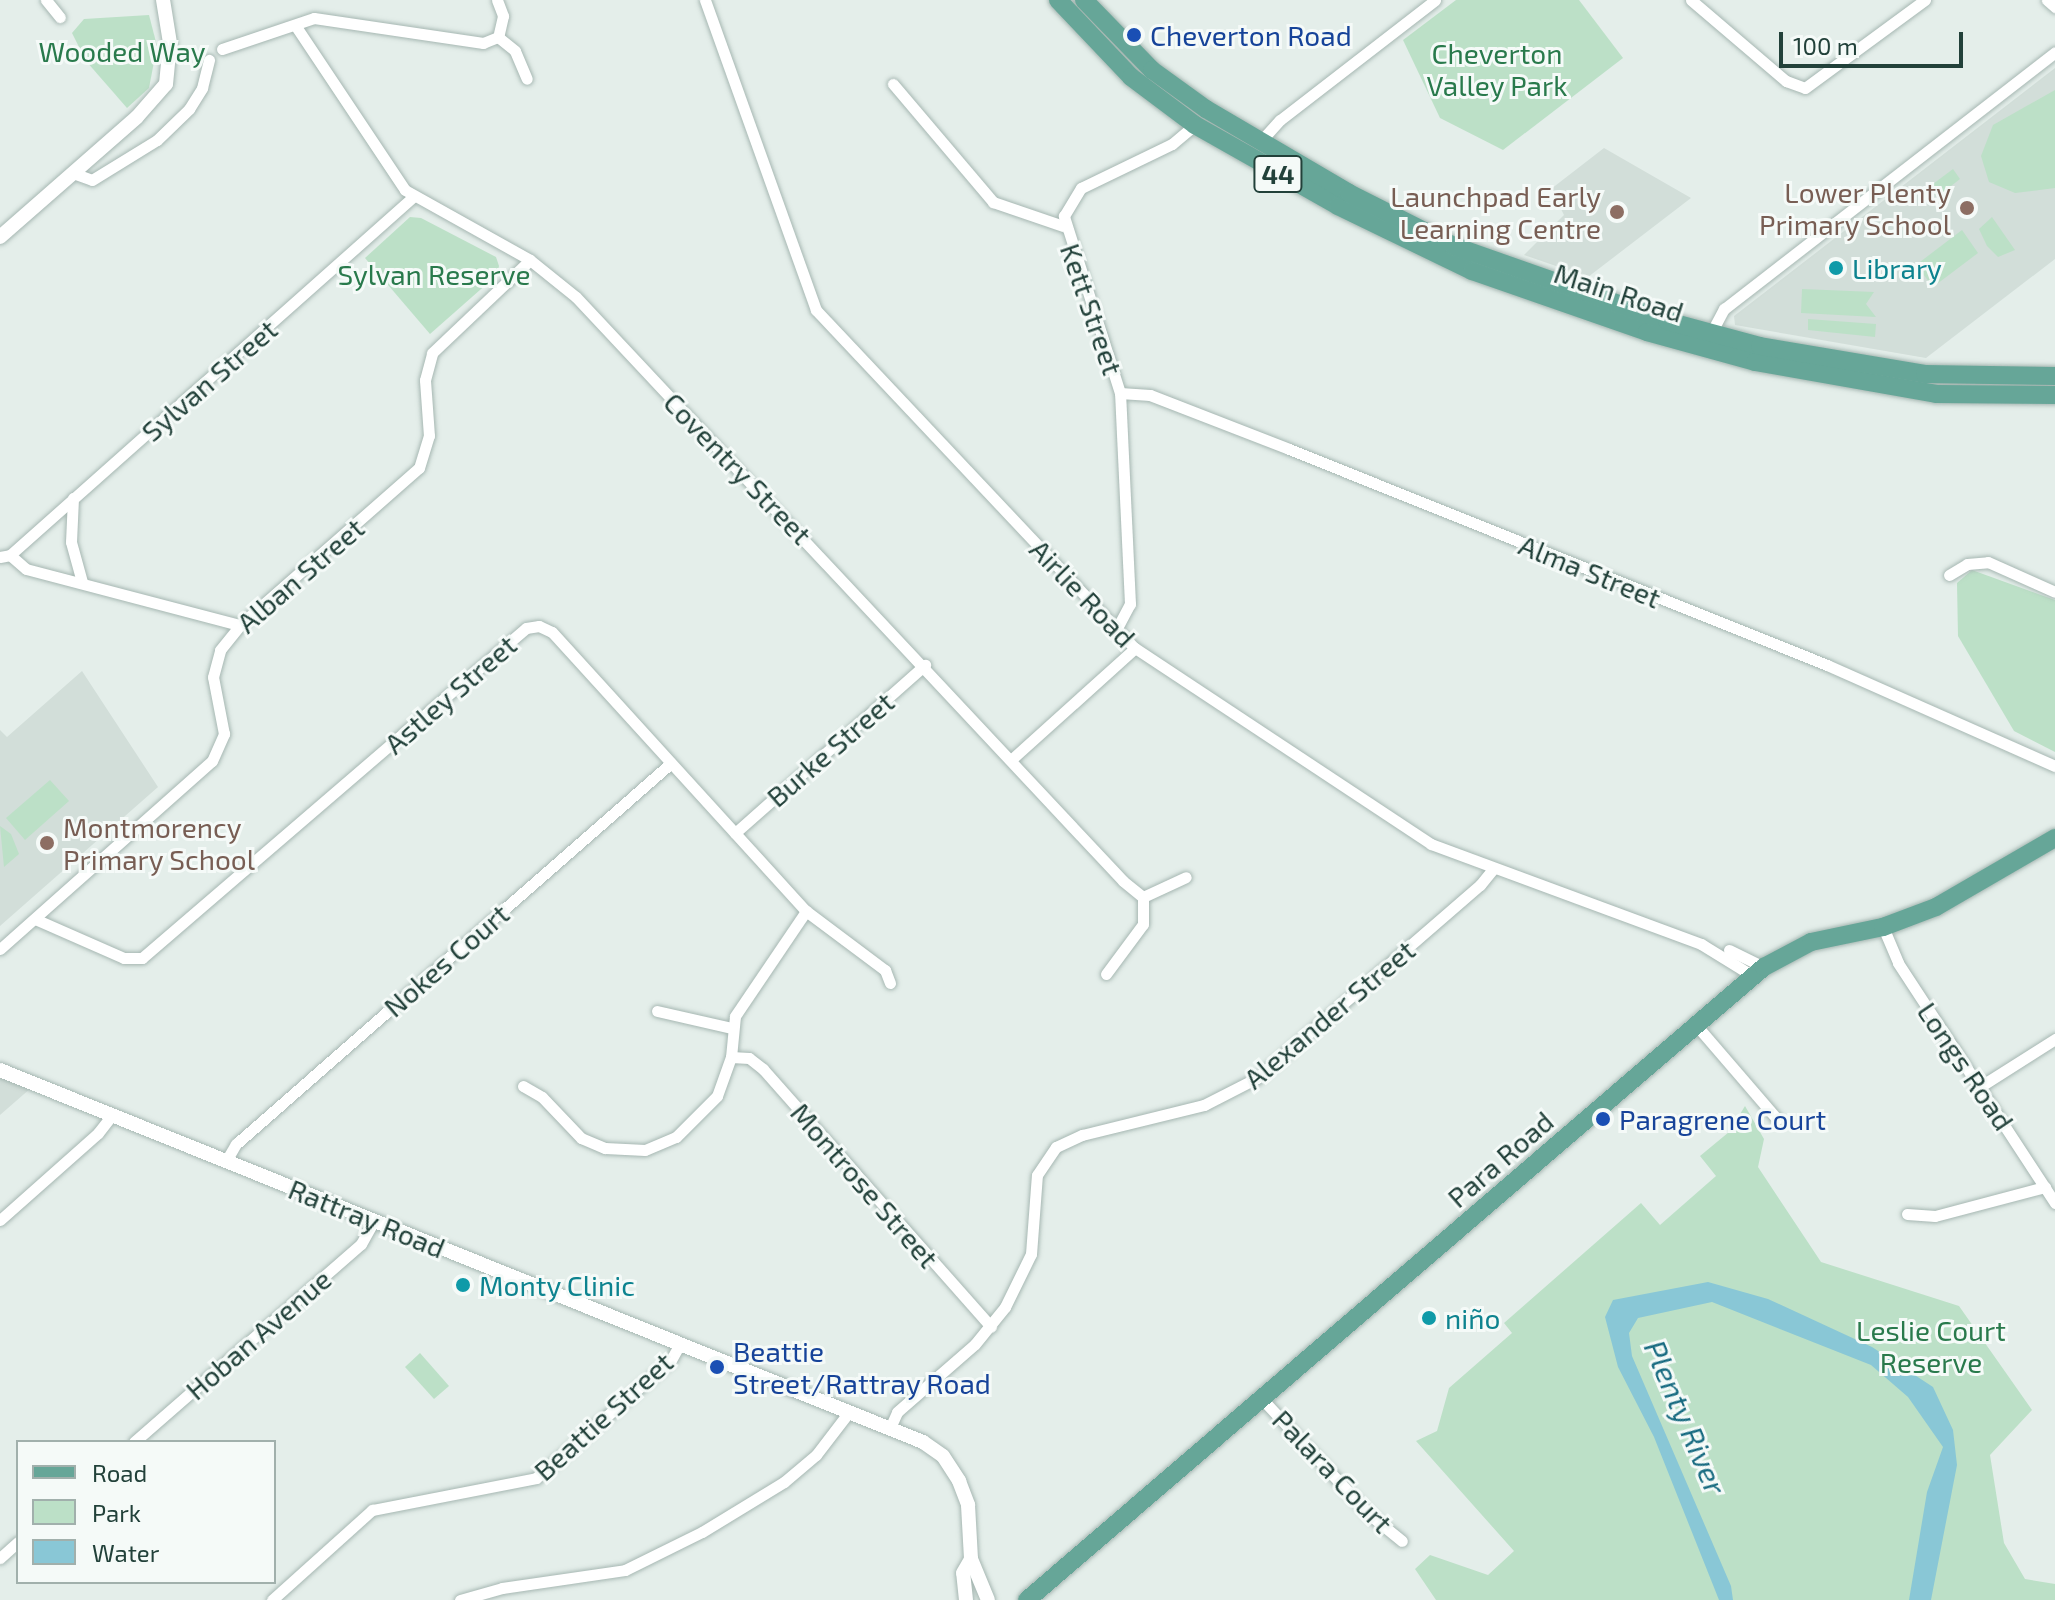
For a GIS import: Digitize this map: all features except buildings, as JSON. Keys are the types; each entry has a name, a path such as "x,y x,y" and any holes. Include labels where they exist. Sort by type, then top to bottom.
{"main road":[{"name":"Main Road","path":"1058,0 1131,77 1425,251 1696,347 1936,394 2055,395"},
{"name":"Main Road","path":"1084,0 1200,117"},
{"name":"Main Road","path":"1255,150 1454,246 1710,335 1925,374 2055,376"},
{"name":"Para Road","path":"1027,1600 1264,1401 1758,972 1811,942 1883,927 1952,900 2055,838"}],"street":[{"path":"46,0 60,17"},
{"path":"0,237 137,117 166,84 170,43 163,0"},
{"path":"497,0 503,16 498,37"},
{"name":"Airlie Road","path":"705,0 816,310 1135,648 1431,844 1701,944 1758,972"},
{"path":"1255,150 1435,0"},
{"path":"1691,0 1786,81 1805,88 1925,0"},
{"path":"2047,0 2055,7"},
{"path":"222,49 314,18 483,43 498,37"},
{"name":"Coventry Street","path":"295,25 395,179 413,197 530,260 576,297 1013,758 1114,872 1143,897"},
{"path":"498,37 515,51 527,79"},
{"path":"1710,335 1724,309 2055,52"},
{"path":"73,173 92,180 157,140 189,109 209,60"},
{"path":"893,84 993,202 1063,226"},
{"name":"Kett Street","path":"1116,630 1130,604 1120,393 1063,226 1067,206 1081,188 1172,144 1200,117"},
{"name":"Sylvan Street","path":"5,556 413,197"},
{"name":"Alban Street","path":"0,949 212,761 224,727 214,668 220,650 240,625 419,468 429,436 425,380 432,353 530,260"},
{"name":"Alma Street","path":"1120,393 1150,395 1303,455 1827,665 2055,766"},
{"path":"73,498 71,542 82,582"},
{"path":"5,556 26,569 240,625"},
{"path":"1949,575 1967,564 1988,562 2055,592"},
{"name":"Astley Street","path":"35,919 124,958 142,958 532,626 552,632 806,911 885,970 890,983"},
{"path":"1013,758 1135,648"},
{"name":"Burke Street","path":"735,833 925,665"},
{"name":"Nokes Court","path":"226,1161 236,1144 671,763"},
{"name":"Alexander Street","path":"890,1428 897,1412 991,1327 1027,1267 1034,1241 1037,1175 1056,1147 1082,1135 1204,1105 1257,1078 1480,885 1493,869"},
{"path":"1106,974 1143,924 1143,897 1186,877"},
{"path":"523,1086 590,1143 622,1152 645,1150 676,1137 709,1107 731,1057 731,1028 806,911"},
{"name":"Longs Road","path":"1883,927 1898,963 2055,1203"},
{"path":"657,1011 731,1028"},
{"path":"1697,1026 1777,1119"},
{"path":"1981,1086 2055,1039"},
{"name":"Montrose Street","path":"731,1057 749,1058 763,1069 991,1327"},
{"name":"Rattray Road","path":"0,1070 890,1428 943,1456 959,1481 968,1505 971,1559 988,1600"},
{"path":"0,1220 98,1133 112,1115"},
{"path":"1907,1214 1935,1216 2045,1187"},
{"name":"Hoban Avenue","path":"136,1440 361,1244 374,1221"},
{"name":"Beattie Street","path":"272,1600 372,1510 536,1478 671,1360 680,1344"},
{"name":"Palara Court","path":"1264,1401 1370,1515 1402,1541"},
{"path":"460,1600 502,1588 610,1576 638,1564 702,1532 784,1482 816,1455 849,1412"},
{"path":"0,1558 16,1544"},
{"name":"Rattray Road","path":"966,1600 963,1573 971,1559"}],"shaded area":[{"name":"Lower Plenty Primary School","path":"2055,68 2055,259 1926,358 1735,325 1734,316"},
{"name":"Launchpad Early Learning Centre","path":"1604,148 1691,198 1588,277 1524,255 1564,215 1551,189"},
{"name":"Montmorency Primary School","path":"82,671 158,787 0,926 0,730 7,737"},
{"path":"0,1076 31,1088 0,1115"}],"green space":[{"name":"Cheverton Valley Park","path":"1456,0 1579,0 1623,58 1503,150 1440,118 1403,40"},
{"name":"Wooded Way","path":"149,15 157,46 149,88 127,108 86,61 72,33 84,19"},
{"path":"2055,90 2055,188 2015,193 1989,182 1981,156 1993,125"},
{"path":"1953,169 1960,179 1937,197 1929,187"},
{"name":"Sylvan Reserve","path":"410,217 421,218 496,257 499,266 497,275 430,334 365,258"},
{"path":"1992,217 2015,250 1998,257 1987,246 1979,229"},
{"path":"1962,230 1978,253 1933,287 1916,265"},
{"path":"1802,289 1874,292 1866,304 1876,317 1801,313"},
{"path":"1808,319 1876,324 1875,337 1808,330"},
{"path":"1972,570 2055,600 2055,752 2014,731 1958,636 1957,583"},
{"path":"50,780 69,801 25,840 6,818"},
{"path":"0,826 11,834 19,854 4,867"},
{"name":"Leslie Court Reserve","path":"1745,1106 1764,1139 1758,1167 1821,1262 1959,1306 2032,1410 1990,1455 2004,1543 2025,1579 2055,1584 2055,1600 1436,1600 1415,1569 1430,1555 1488,1575 1514,1551 1416,1441 1437,1431 1449,1388 1512,1333 1504,1323 1641,1203 1660,1225 1716,1176 1700,1156 1729,1132"},
{"path":"420,1353 449,1386 434,1399 405,1367"}],"water":[{"path":"1708,1282 1768,1299 1872,1347 1933,1387 1953,1430 1957,1465 1931,1600 1909,1600 1927,1492 1943,1447 1908,1397 1871,1365 1712,1302 1638,1318 1629,1333 1632,1356 1731,1586 1733,1600 1719,1600 1654,1437 1618,1367 1605,1317 1613,1300"}],"place":[{"name":"Cheverton Road","path":"1134,35"},
{"name":"Lower Plenty Primary School","path":"1967,208"},
{"name":"Launchpad Early Learning Centre","path":"1617,212"},
{"name":"Library","path":"1836,268"},
{"name":"Montmorency Primary School","path":"47,843"},
{"name":"Paragrene Court","path":"1603,1119"},
{"name":"Monty Clinic","path":"463,1285"},
{"name":"niño","path":"1429,1318"},
{"name":"Beattie Street/Rattray Road","path":"717,1367"}],"water label":[{"name":"Plenty River","path":"1686,1417"}]}
